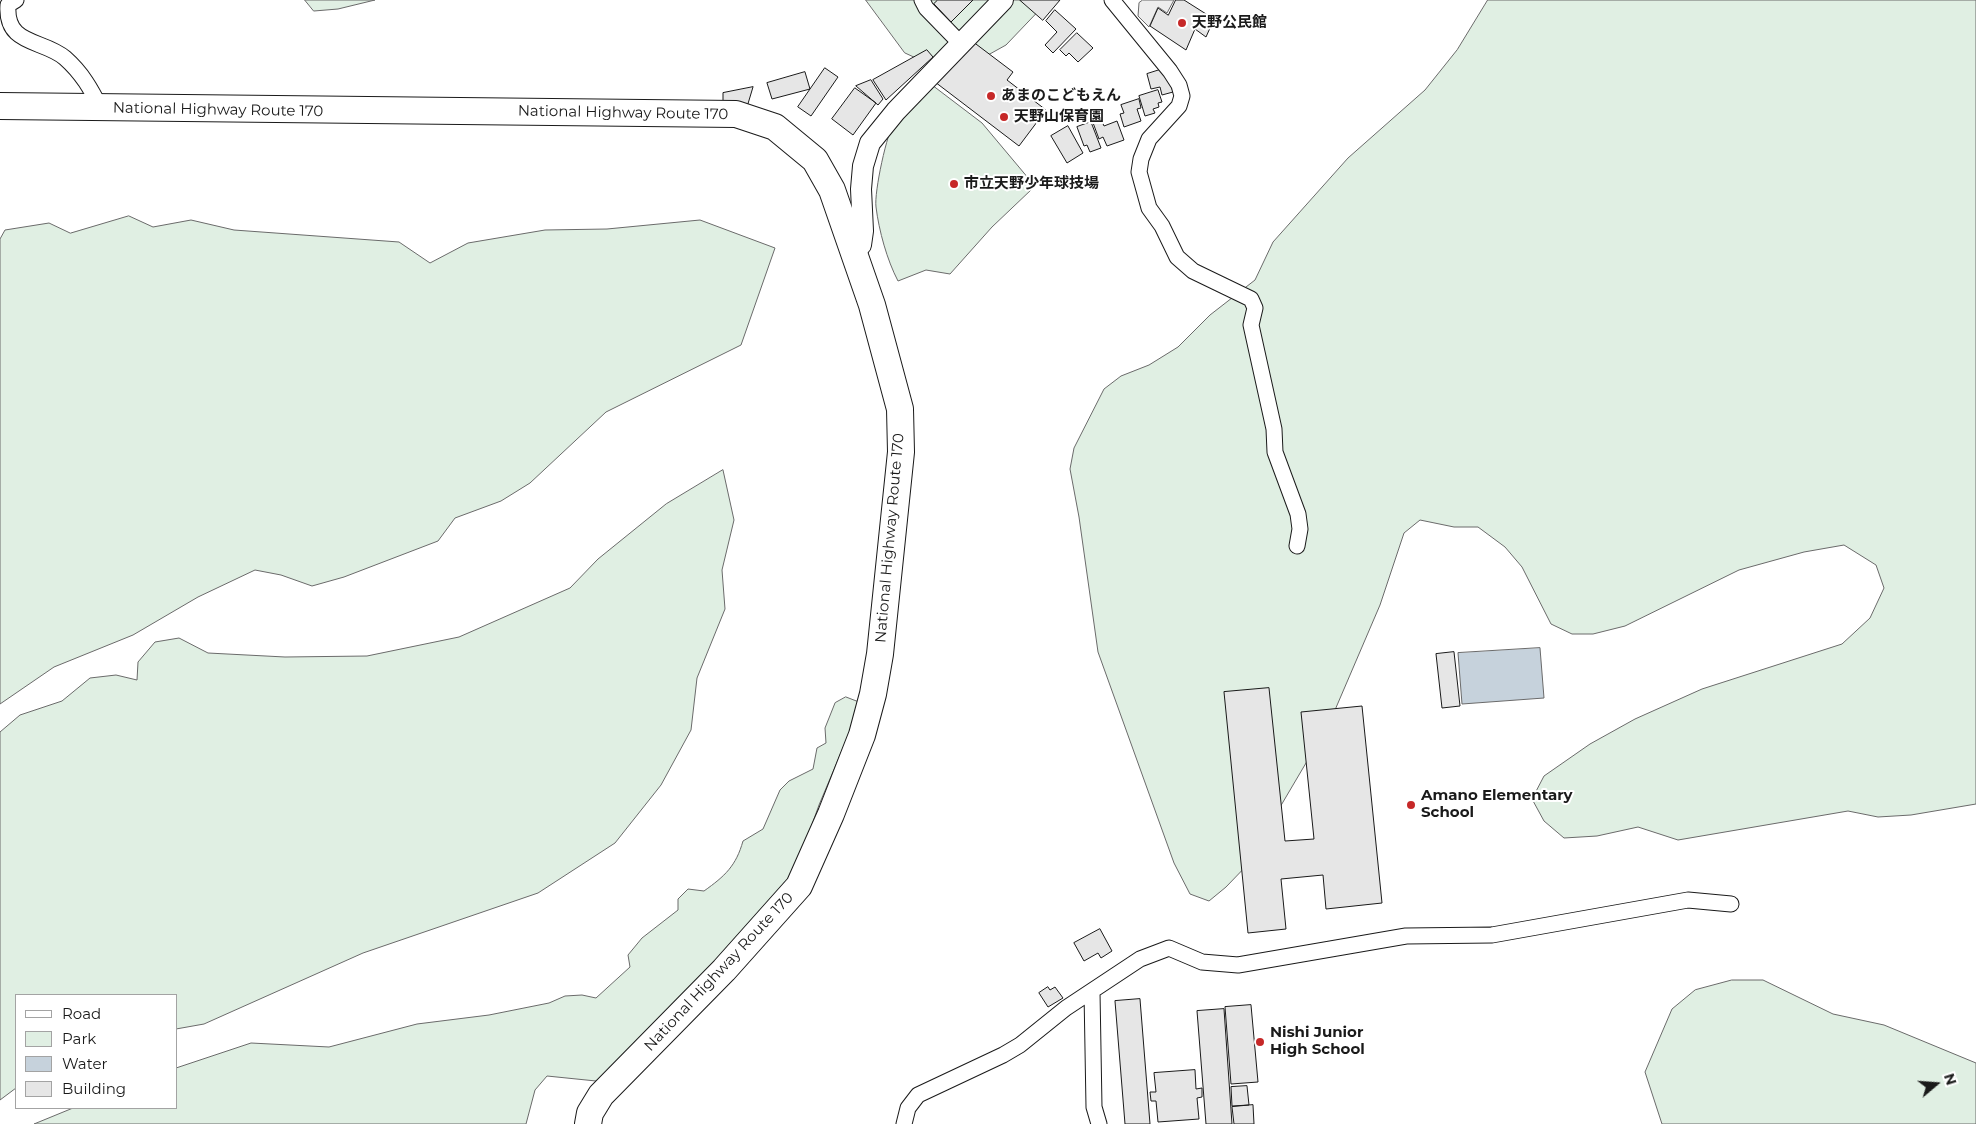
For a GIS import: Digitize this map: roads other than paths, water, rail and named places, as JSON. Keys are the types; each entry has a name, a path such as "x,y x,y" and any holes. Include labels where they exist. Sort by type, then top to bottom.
{"highway":[{"name":"National Highway Route 170","path":"0,106 100,109 736,114 775,127 815,160 832,190 854,252 872,305 900,409 901,452 880,654 873,694 862,735 831,814 799,886 724,970 601,1095 590,1113 588,1124"}],"street":[{"path":"16,0 8,5 7,17 11,27 22,38 63,56 78,71 89,86 100,109"},
{"path":"922,0 926,8 960,44"},
{"path":"854,252 861,245 863,231 860,189 862,166 870,143 896,110 1003,0"},
{"path":"1112,0 1170,71 1179,85 1182,96 1179,106 1150,139 1141,159 1138,172 1149,208 1162,226 1177,257 1193,271 1251,300 1255,308 1251,325 1274,429 1275,452 1298,514 1300,529 1296,546"},
{"path":"904,1124 908,1108 918,1095 1003,1056 1020,1045 1066,1008 1140,959 1169,948 1202,962 1238,965 1406,936 1492,935 1688,900 1731,904"},
{"path":"1092,992 1094,1107 1099,1124"}],"water":[{"path":"1540,648 1544,698 1462,704 1458,653"}],"place":[{"name":"天野公民館","path":"1182,23"},
{"name":"あまのこどもえん","path":"991,96"},
{"name":"天野山保育園","path":"1004,117"},
{"name":"市立天野少年球技場","path":"954,184"},
{"name":"Amano Elementary School","path":"1411,805"},
{"name":"Nishi Junior High School","path":"1260,1042"}]}
